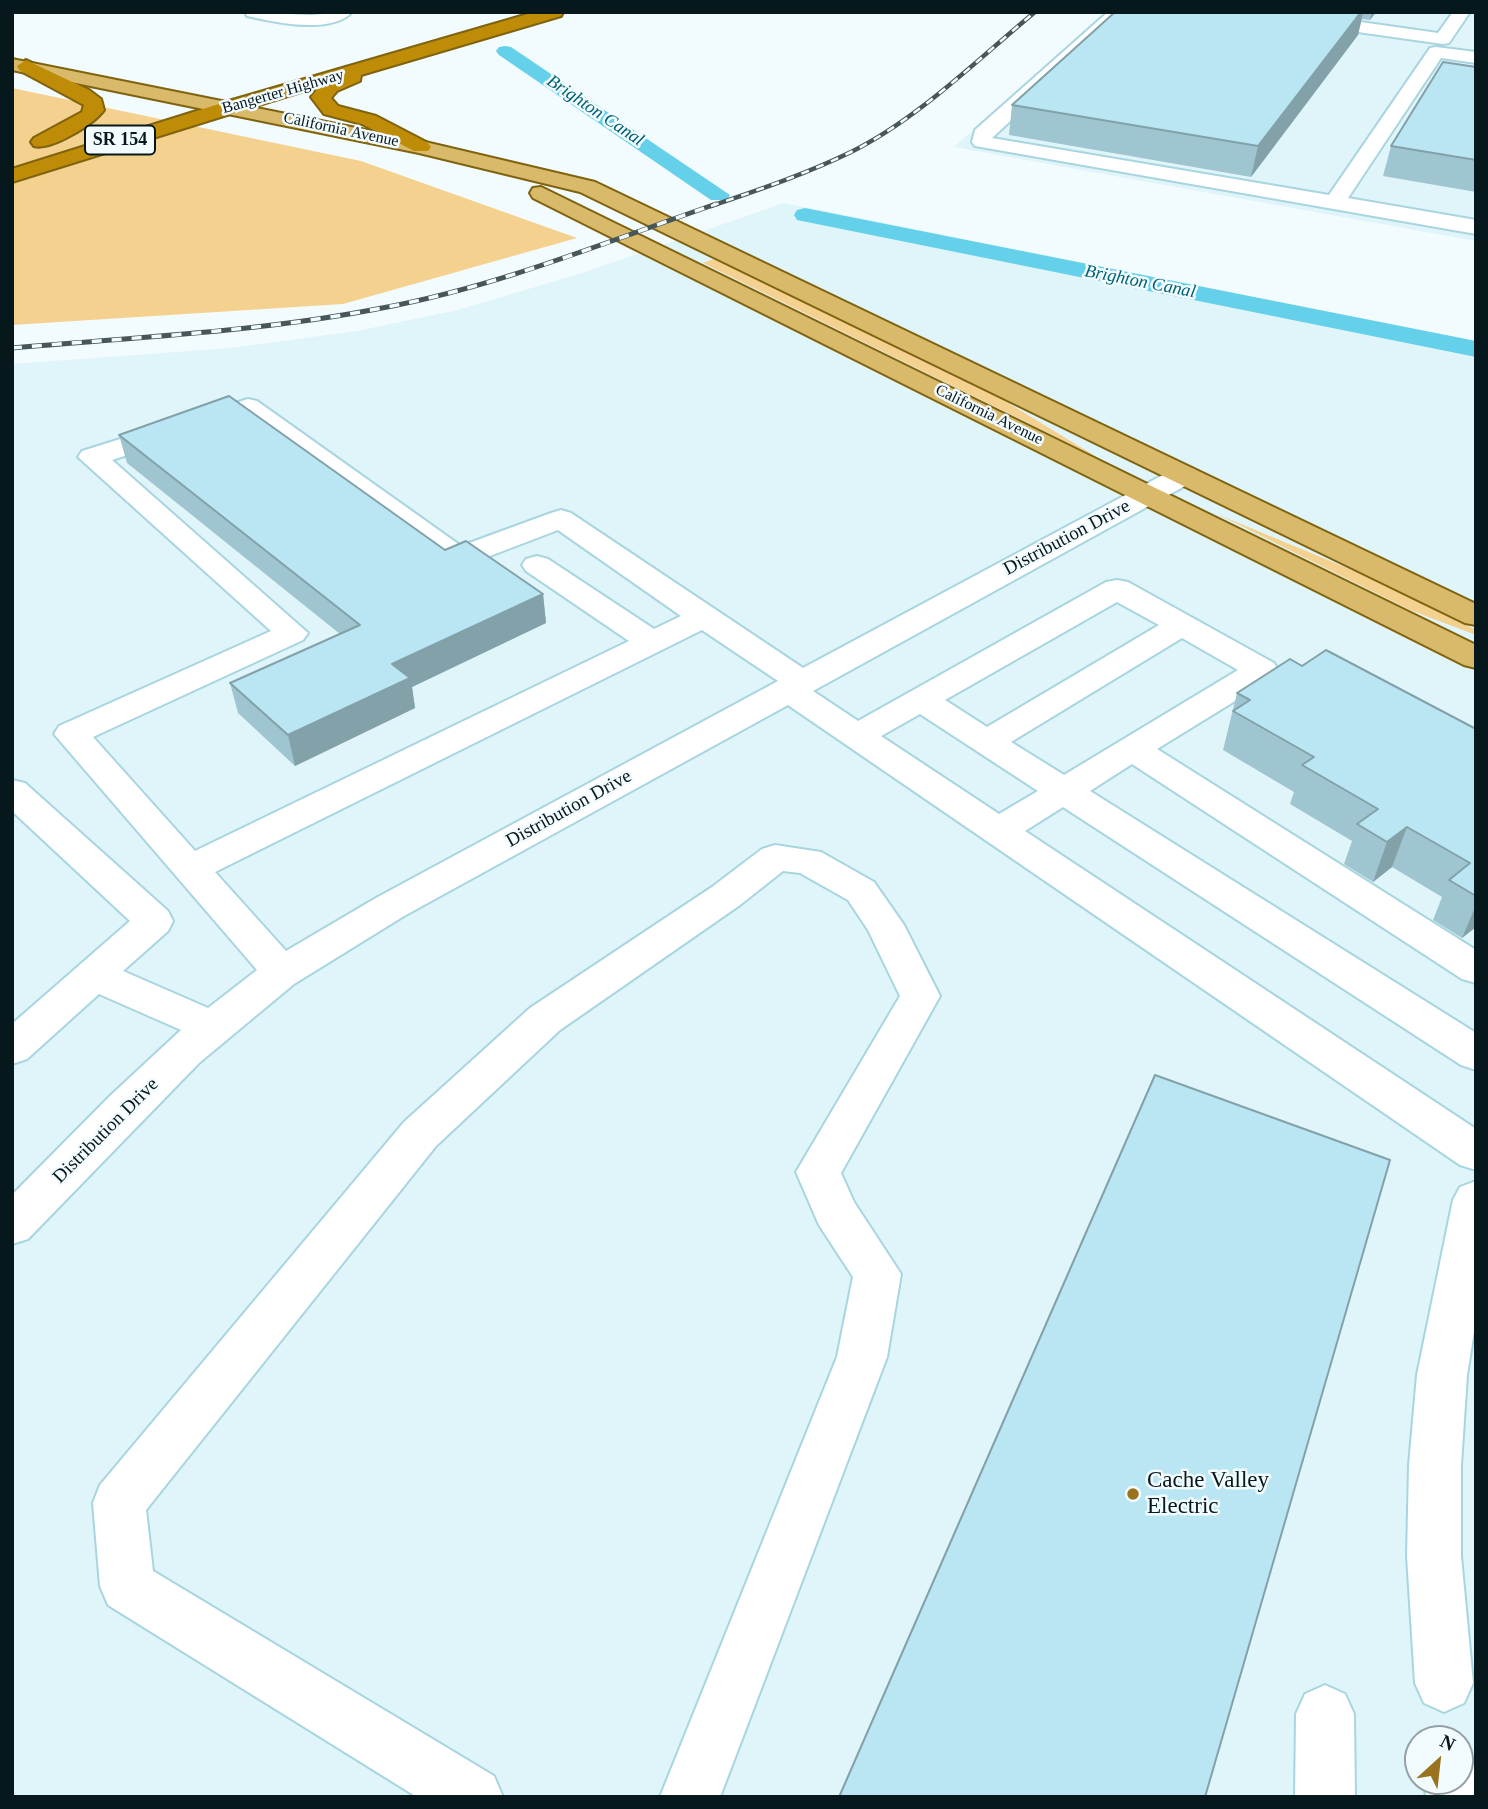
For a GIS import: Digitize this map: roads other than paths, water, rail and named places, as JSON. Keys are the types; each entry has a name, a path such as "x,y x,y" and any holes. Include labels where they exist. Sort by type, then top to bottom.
{"highway":[{"name":"Bangerter Highway","path":"12,176 226,97 383,62 555,12"},
{"path":"383,62 330,87 322,94 322,102 331,110 369,120 421,147"},
{"name":"SR 154","path":"19,65 82,94 94,103 92,113 82,121 31,145 114,119"},
{"name":"SR 154","path":"139,112 187,98"}],"main road":[{"name":"California Avenue","path":"19,65 187,98 226,97 596,191 1476,615"},
{"name":"California Avenue","path":"503,169 553,201 1476,657"}],"street":[{"path":"253,12 305,20 344,12"},
{"path":"1119,12 982,134 982,142 1476,227"},
{"path":"1251,12 1440,46 1476,58"},
{"path":"1335,202 1462,12"},
{"path":"283,973 71,734 292,633 92,457 248,407 458,558 561,519 704,617 856,736 1476,1152"},
{"name":"Distribution Drive","path":"12,1225 173,1063 213,1027 283,973 390,908 1184,475"},
{"path":"537,565 652,642"},
{"path":"856,736 1117,589 1262,670 999,831"},
{"path":"190,869 704,617"},
{"path":"986,742 1182,625"},
{"path":"921,700 1476,1054"},
{"path":"1133,749 1476,969"},
{"path":"12,791 155,920 12,1048"},
{"path":"473,1797 127,1586 120,1503 420,1134 545,1018 726,896 775,858 808,860 861,891 885,925 920,996 818,1172 835,1212 877,1274 862,1357 690,1797"},
{"path":"94,975 213,1027"},
{"path":"1444,1683 1434,1556 1435,1465 1442,1375 1476,1200"},
{"path":"1325,1714 1325,1797"}],"waterway":[{"name":"Brighton Canal","path":"505,51 719,195"},
{"name":"Brighton Canal","path":"805,215 1476,349"}],"railway":[{"path":"711,206 817,167 876,138 924,106 1035,12"},
{"path":"12,348 244,328 382,308 509,276 716,204"}],"place":[{"name":"Cache Valley Electric","path":"1133,1494"}]}
